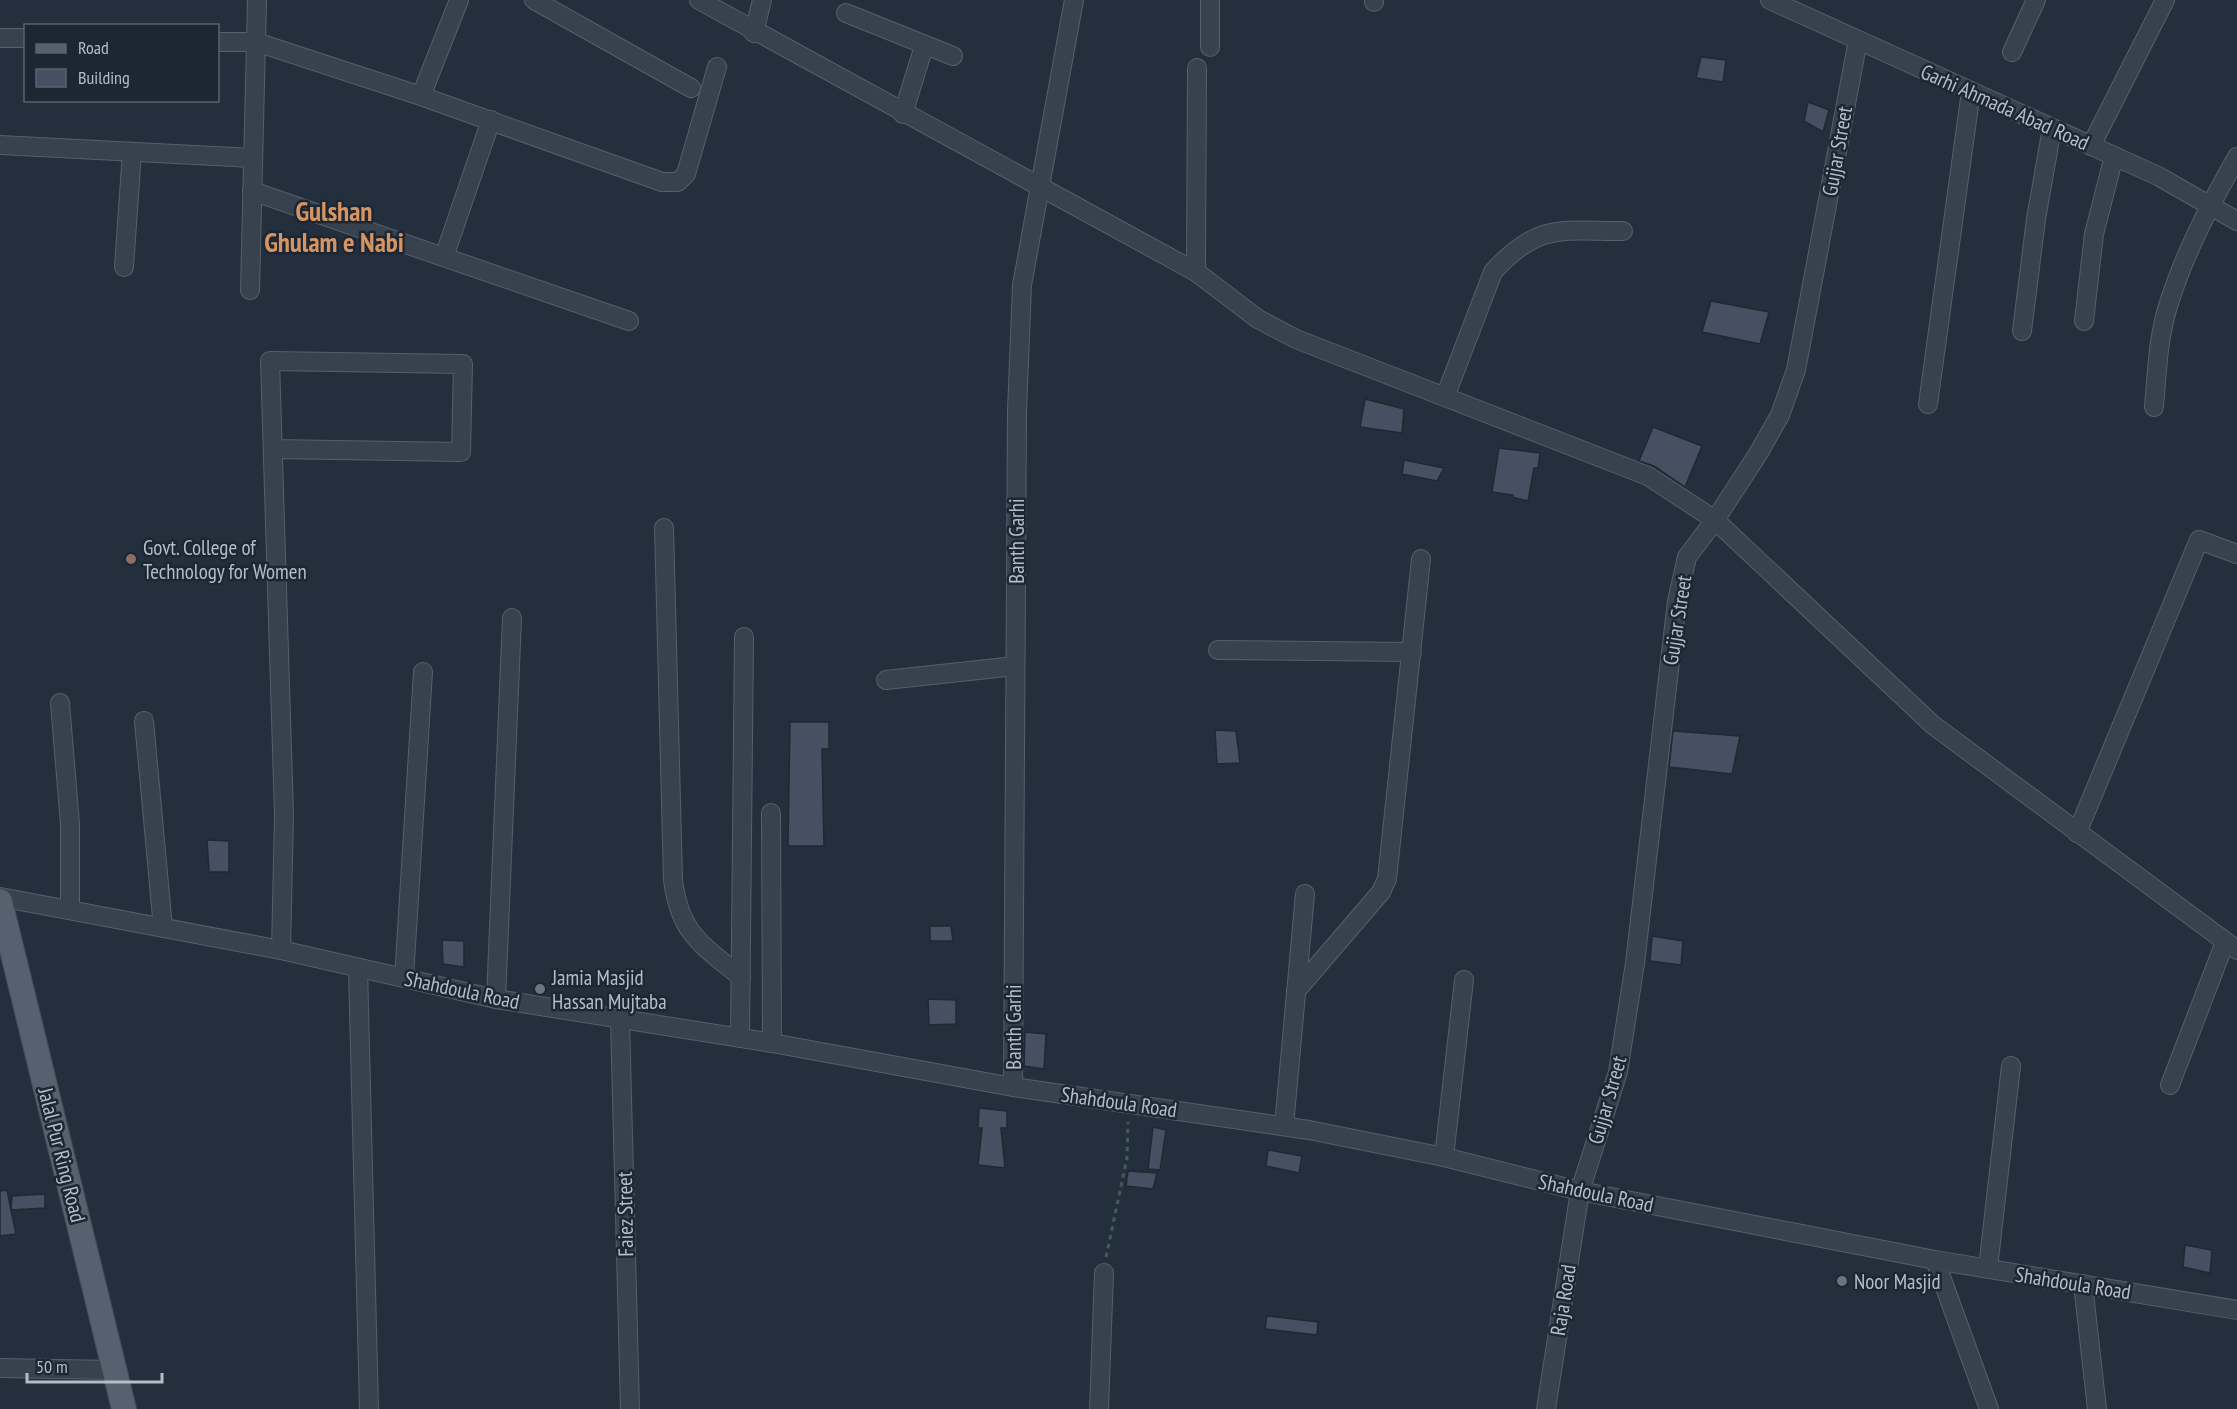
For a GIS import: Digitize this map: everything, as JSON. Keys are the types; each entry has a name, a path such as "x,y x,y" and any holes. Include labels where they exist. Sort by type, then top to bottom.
{"main road":[{"name":"Jalal Pur Ring Road","path":"0,899 124,1409"}],"street":[{"path":"250,290 257,0"},
{"path":"421,96 459,0"},
{"path":"534,0 691,87"},
{"path":"699,0 754,33 1196,272 1258,319 1296,339 1648,476 1715,520 1933,725 2231,946 2170,1085"},
{"path":"754,33 762,0"},
{"name":"Banth Garhi","path":"1013,1087 1017,411 1022,285 1074,0"},
{"path":"1210,0 1210,47"},
{"name":"Garhi Ahmada Abad Road","path":"1770,0 1789,4 1858,40 2158,176 2237,221"},
{"path":"2012,52 2036,0"},
{"path":"2091,146 2165,0"},
{"path":"846,13 953,56"},
{"path":"0,38 24,38"},
{"name":"Gujjar Street","path":"1580,1191 1618,1072 1635,963 1677,602 1687,557 1715,520 1780,415 1796,370 1858,40"},
{"path":"219,42 256,42 491,120 662,182 678,182 686,174 717,67"},
{"path":"903,114 924,46"},
{"path":"1196,272 1197,68"},
{"path":"1928,404 1971,91"},
{"path":"444,257 491,120"},
{"path":"2022,331 2036,219 2052,128"},
{"path":"0,145 253,158"},
{"path":"124,267 132,152"},
{"path":"2084,321 2094,234 2114,156"},
{"path":"2154,407 2158,348 2169,303 2210,206 2237,157"},
{"path":"252,190 628,321"},
{"path":"1445,397 1493,272 1507,256 1548,231 1623,231"},
{"path":"273,449 461,452 463,364 270,361 284,815 281,950"},
{"path":"664,528 673,880 676,907 698,942 741,977"},
{"path":"2078,833 2199,540 2237,554"},
{"path":"1296,991 1381,892 1387,879 1421,559"},
{"path":"496,999 512,618"},
{"path":"740,1038 744,637"},
{"path":"1218,650 1412,652"},
{"path":"886,680 1015,666"},
{"path":"404,978 423,672"},
{"path":"60,703 70,824 70,910"},
{"path":"144,722 163,928"},
{"path":"771,813 772,1043"},
{"path":"1284,1126 1305,894"},
{"name":"Shahdoula Road","path":"0,899 281,950 496,999 772,1043 1013,1087 1284,1126 1444,1157 1580,1191 1935,1260 2237,1310"},
{"path":"358,968 369,1409"},
{"path":"1444,1157 1464,980"},
{"name":"Faiez Street","path":"620,1019 630,1409"},
{"path":"1988,1268 2011,1066"},
{"name":"Raja Road","path":"1546,1409 1580,1191"},
{"path":"1935,1260 1989,1409"},
{"path":"1099,1409 1104,1274"},
{"path":"2083,1284 2097,1409"},
{"path":"0,1368 115,1370"}],"path":[{"path":"1104,1274 1126,1158 1129,1104"}],"building":[{"path":"1701,57 1726,60 1723,82 1696,78"},
{"path":"1808,102 1829,110 1823,132 1804,121"},
{"path":"1711,301 1769,312 1760,344 1702,332"},
{"path":"1365,399 1404,409 1402,433 1360,427"},
{"path":"1653,427 1702,446 1685,487 1654,466 1639,461"},
{"path":"1499,448 1540,453 1538,468 1534,468 1528,501 1512,497 1513,495 1492,492"},
{"path":"1404,460 1444,468 1437,481 1402,474"},
{"path":"790,722 829,722 829,749 822,749 824,846 788,846"},
{"path":"1215,730 1236,731 1240,763 1217,764"},
{"path":"1673,731 1740,736 1732,774 1669,767"},
{"path":"207,840 229,841 229,872 209,872"},
{"path":"930,926 951,926 953,941 930,941"},
{"path":"1652,936 1683,941 1681,965 1650,961"},
{"path":"442,940 464,941 464,967 443,964"},
{"path":"928,999 956,1000 956,1024 929,1025"},
{"path":"1025,1032 1046,1034 1044,1069 1024,1066"},
{"path":"979,1108 1007,1111 1007,1128 1001,1128 1005,1168 978,1165 982,1128 978,1128"},
{"path":"1153,1127 1166,1130 1160,1170 1148,1169"},
{"path":"1268,1150 1302,1156 1299,1173 1266,1166"},
{"path":"1128,1171 1157,1173 1153,1189 1126,1186"},
{"path":"7,1190 16,1234 0,1236 0,1191"},
{"path":"45,1194 45,1208 11,1210 12,1196"},
{"path":"2185,1245 2212,1250 2210,1273 2183,1267"},
{"path":"1267,1316 1318,1322 1317,1335 1265,1329"}],"place":[{"name":"Govt. College of Technology for Women","path":"131,559"},
{"name":"Jamia Masjid Hassan Mujtaba","path":"540,989"},
{"name":"Noor Masjid","path":"1842,1281"}],"district":[{"name":"Gulshan Ghulam e Nabi","path":"334,226"}]}
